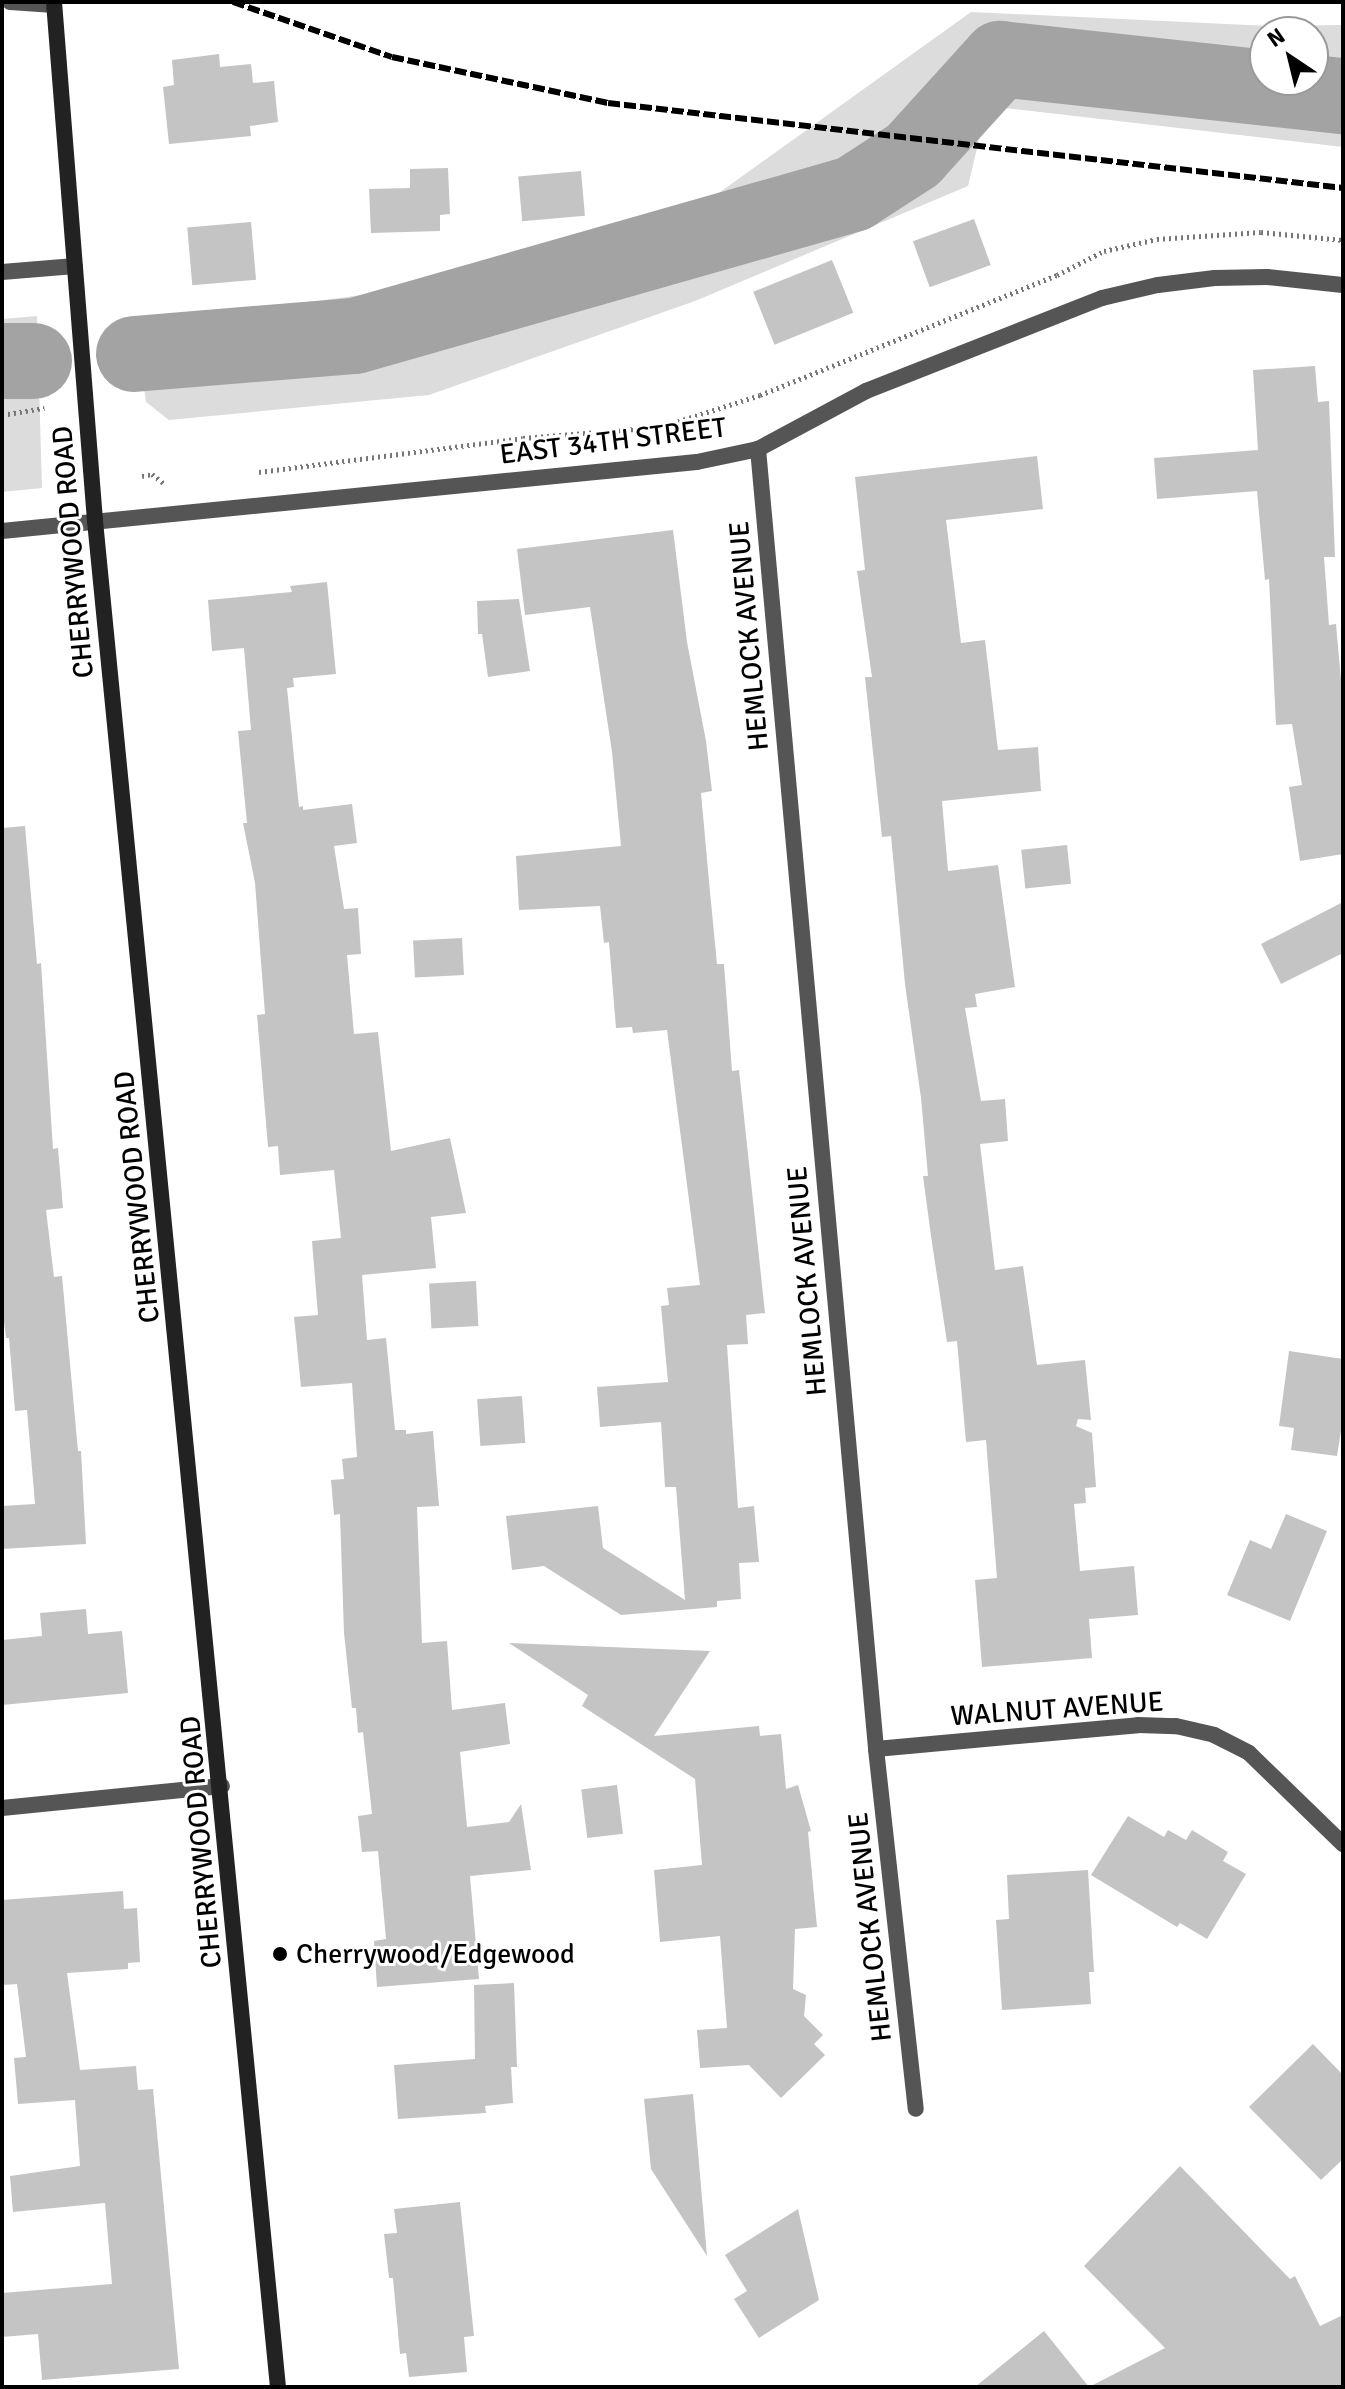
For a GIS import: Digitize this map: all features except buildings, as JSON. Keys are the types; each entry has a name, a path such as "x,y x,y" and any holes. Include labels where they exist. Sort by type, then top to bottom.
{"street":[{"path":"10,2 54,3"},
{"name":"CHERRYWOOD ROAD","path":"54,3 95,521 222,1786 278,2387"},
{"path":"2,272 75,266"},
{"name":"EAST 34TH STREET","path":"2,531 697,462 758,449 866,391 1102,298 1158,285 1215,278 1267,277 1343,285"},
{"name":"HEMLOCK AVENUE","path":"758,449 876,1749 916,2109"},
{"name":"WALNUT AVENUE","path":"876,1749 1138,1725 1176,1726 1214,1735 1249,1753 1343,1844"},
{"path":"2,1808 222,1786"}],"path":[{"path":"243,474 523,438 661,427 760,395 1057,275 1104,251 1157,239 1261,232 1343,240"},
{"path":"1157,239 1157,248"},
{"path":"2,415 44,408"},
{"path":"142,476 152,474 165,484 181,482"}],"shaded area":[{"path":"971,12 1249,25 1249,96 1329,96 1329,25 1343,25 1343,147 987,106 968,186 695,301 429,395 169,420 146,402 135,326 397,290 702,205"},
{"path":"37,316 42,488 2,492 2,319"}],"waterway":[{"path":"134,354 355,336 853,194 913,155 1000,59 1343,96"},
{"path":"2,361 34,361"}],"railway":[{"path":"233,2 392,57 608,103 1343,188"}],"place":[{"name":"Cherrywood/Edgewood","path":"280,1954"}]}
